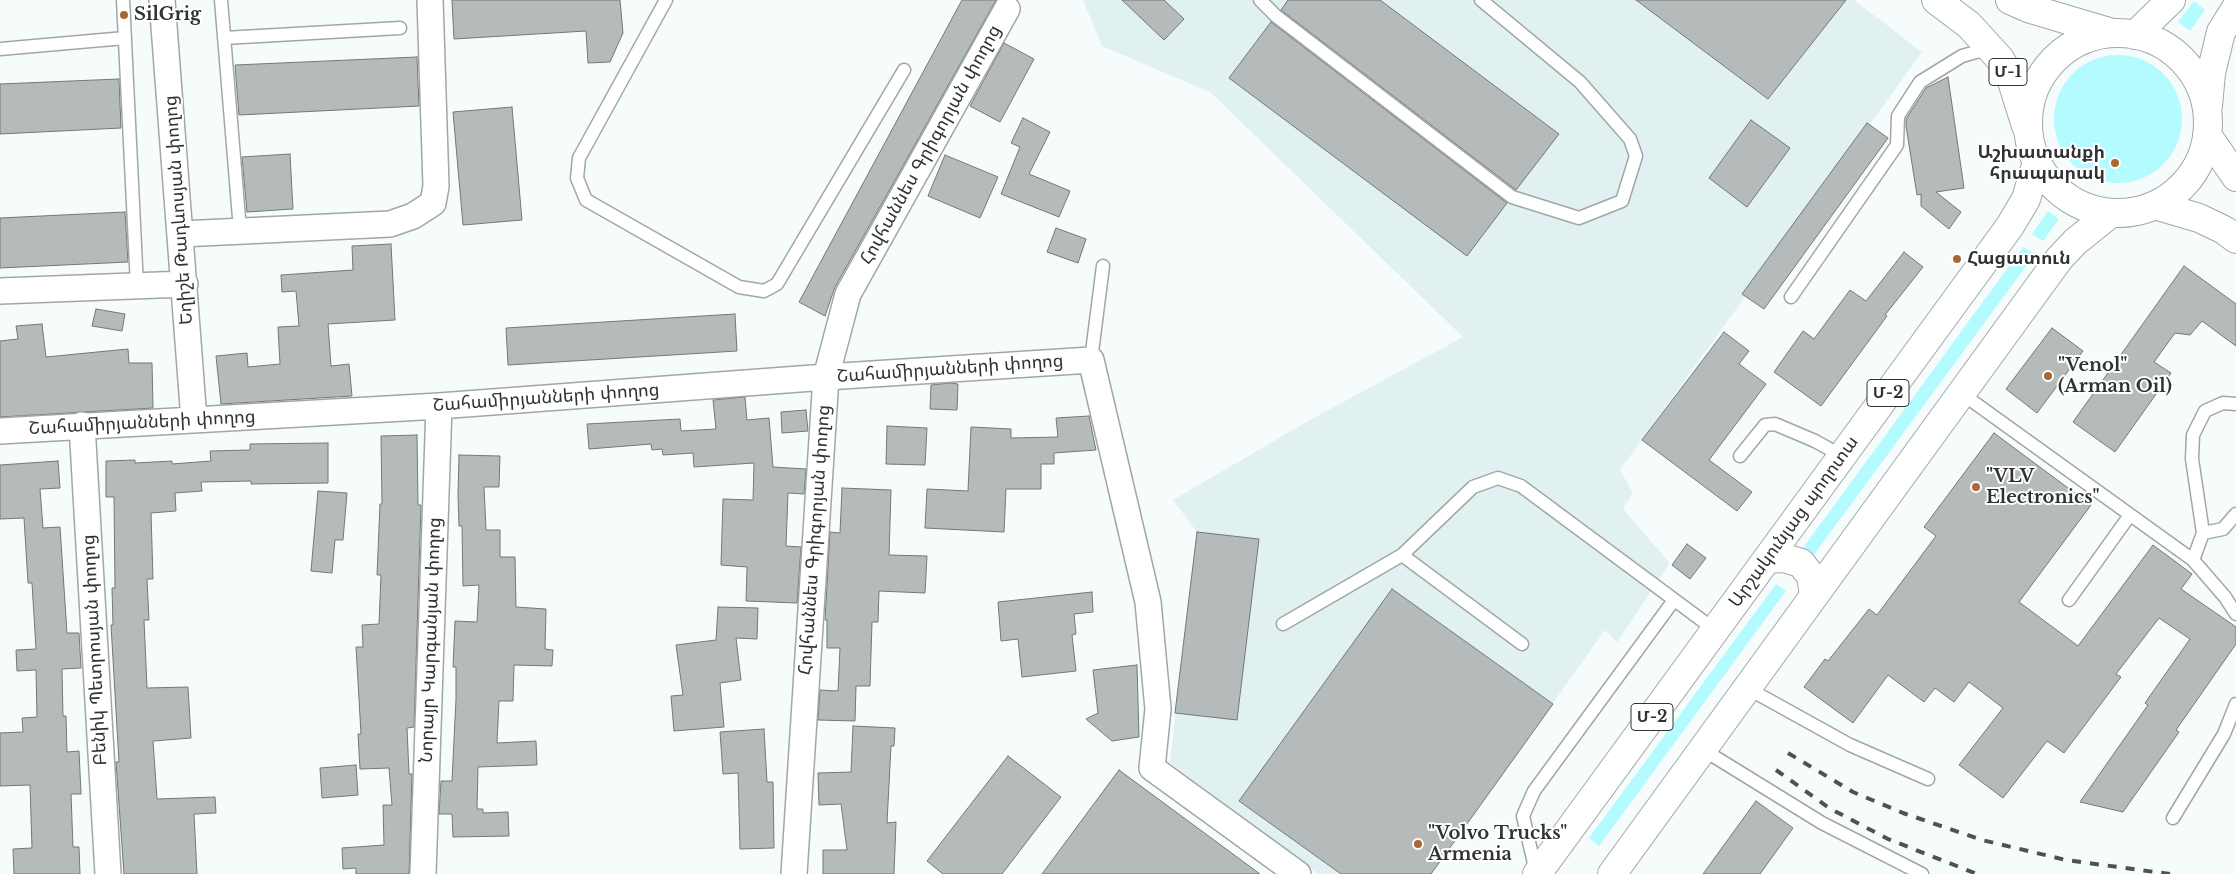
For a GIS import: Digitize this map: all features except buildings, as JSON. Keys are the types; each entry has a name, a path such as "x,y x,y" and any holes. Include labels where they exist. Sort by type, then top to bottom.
{"main road":[{"name":"Մ-1","path":"1936,0 1969,25 2000,59 2011,78 2028,129"},
{"path":"2010,0 2028,8 2156,41 2181,59 2191,71 2202,91 2207,124 2236,177"},
{"path":"2171,0 2124,34 2085,39 2060,54 2042,75 2030,101 2028,129 2031,146 2037,162 2049,182 2067,197 2088,208 2111,213 2133,211 2155,205 2174,193 2190,177 2201,157 2207,124 2211,73 2222,32 2236,8"},
{"name":"Արշակունյաց պողոտա","path":"1537,874 2010,226 2026,199 2037,162"},
{"path":"2155,205 2200,218 2224,230 2236,239"},
{"path":"1612,874 2059,260 2075,242 2111,213"},
{"path":"1767,559 1784,558 1801,563 1810,576 1814,595"}],"street":[{"name":"Եղիշե Թադևոսյան փողոց","path":"162,0 194,420"},
{"path":"181,234 390,224 413,216 433,203 435,176 430,0"},
{"name":"Հովհաննես Գրիգորյան փողոց","path":"794,874 826,377 848,294 1007,9"},
{"path":"0,292 185,284"},
{"path":"1092,360 1148,602 1158,710 1152,768 1298,874"},
{"name":"Շահամիրյանների փողոց","path":"0,431 439,406 826,377 1092,360"},
{"name":"Նորայր Կարգանյան փողոց","path":"423,874 439,406"},
{"name":"Բենիկ Պետրոսյան փողոց","path":"82,425 108,874"}],"lane":[{"path":"122,0 138,286"},
{"path":"221,0 240,230"},
{"path":"666,0 579,158 577,178 586,200 739,287 764,291 777,284 904,70"},
{"path":"1260,0 1276,16 1512,196 1579,218 1622,201 1636,156 1630,139 1580,82 1481,0"},
{"path":"224,38 400,28"},
{"path":"0,49 125,38"},
{"path":"1791,297 1897,145 1898,116 1920,82 1962,56 1990,48"},
{"path":"1092,360 1103,266"},
{"path":"1961,394 2193,560 2225,597 2236,614"},
{"path":"2193,560 2203,533 2192,459 2193,435 2205,411 2223,402 2236,404"},
{"path":"1740,456 1765,425 1774,424 1815,441 1842,456"},
{"path":"1283,624 1402,555 1473,487 1498,478 1521,486 1715,630"},
{"path":"2203,533 2223,529 2236,514"},
{"path":"2069,600 2130,515"},
{"path":"1402,555 1522,644"},
{"path":"1537,874 1524,816 1534,791 1674,600"},
{"path":"1746,688 1850,745 1928,779"},
{"path":"2173,818 2224,734 2236,704"},
{"path":"1702,749 1822,823 1922,874"}],"shaded area":[{"path":"1083,0 1854,0 1922,52 1620,470 1633,493 1623,509 1670,563 1617,642 1605,630 1431,874 1318,874 1170,763 1197,532 1173,500 1310,420 1463,337 1210,92 1102,46"},
{"path":"2194,1 2205,10 2190,31 2178,22"},
{"path":"2118,55 2142,60 2163,74 2177,95 2182,119 2177,143 2163,164 2142,178 2118,183 2094,178 2073,164 2059,143 2054,119 2059,95 2073,74 2094,60"},
{"path":"2048,211 2059,219 2043,241 2032,234"},
{"path":"2023,247 2035,254 1813,556 1803,548"},
{"path":"1776,584 1786,591 1599,846 1589,838"}],"railway":[{"path":"1788,753 1853,792 1903,813 1982,840 2066,860 2170,874"},
{"path":"1776,770 1829,808 1888,839 1977,874"}],"place":[{"name":"SilGrig","path":"124,15"},
{"name":"Աշխատանքի հրապարակ","path":"2115,163"},
{"name":"Հացատուն","path":"1957,259"},
{"name":"\"Venol\" (Arman Oil)","path":"2048,376"},
{"name":"\"VLV Electronics\"","path":"1976,487"},
{"name":"\"Volvo Trucks\" Armenia","path":"1418,844"}]}
